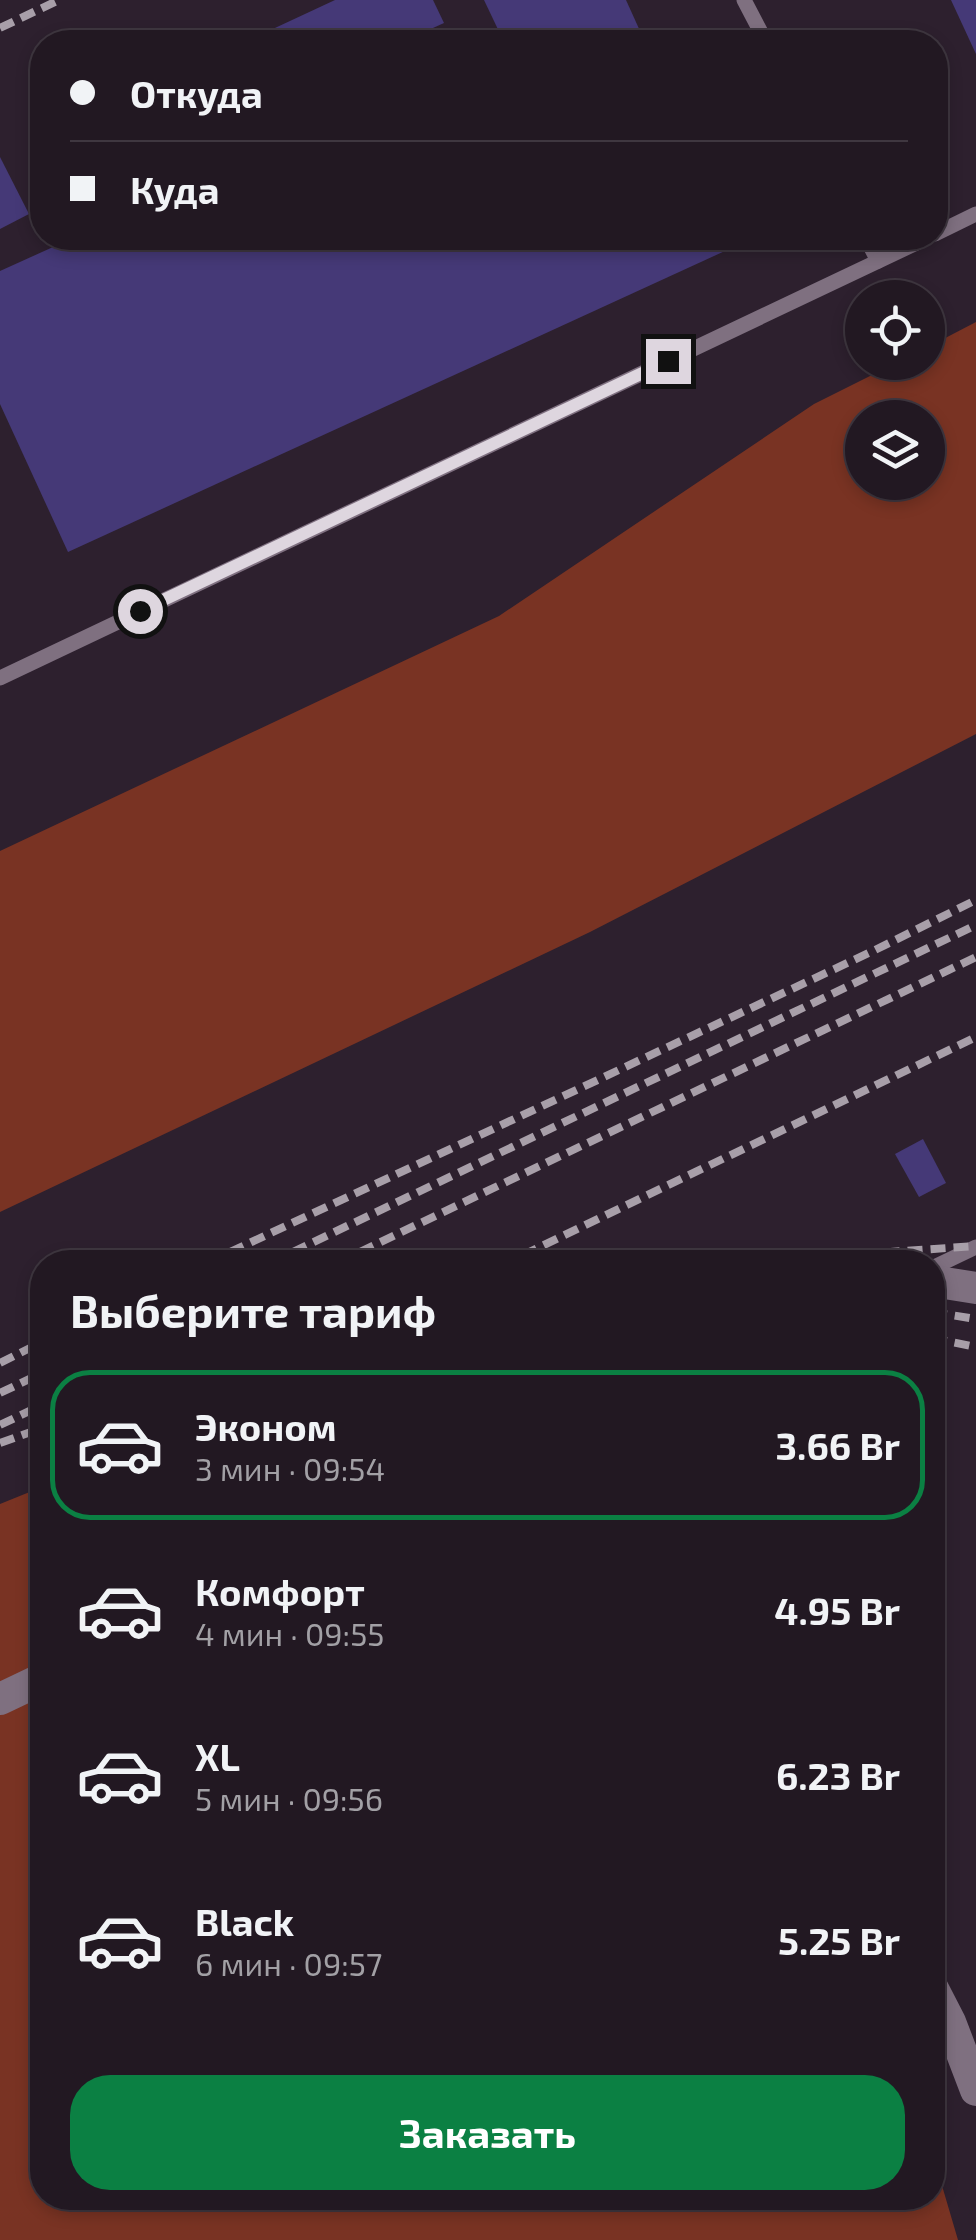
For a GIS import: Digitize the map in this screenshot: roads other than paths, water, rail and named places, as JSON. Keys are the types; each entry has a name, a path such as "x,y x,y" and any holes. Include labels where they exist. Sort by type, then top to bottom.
{"street":[{"path":"945,1283 976,1288"},
{"path":"0,1699 30,1685"},
{"path":"945,2012 976,2090"}],"lane":[{"path":"744,0 760,30"},
{"path":"948,228 976,214"},
{"path":"872,250 878,261"},
{"path":"0,678 902,250"},
{"path":"945,1262 976,1247"}],"railway":[{"path":"0,28 59,0"},
{"path":"235,1250 976,900"},
{"path":"297,1250 976,925"},
{"path":"364,1250 976,957"},
{"path":"533,1250 976,1037"},
{"path":"919,1250 976,1246"},
{"path":"945,1314 976,1319"},
{"path":"945,1341 976,1347"},
{"path":"0,1363 30,1348"},
{"path":"0,1393 30,1379"},
{"path":"0,1425 30,1411"},
{"path":"0,1443 30,1432"}]}
